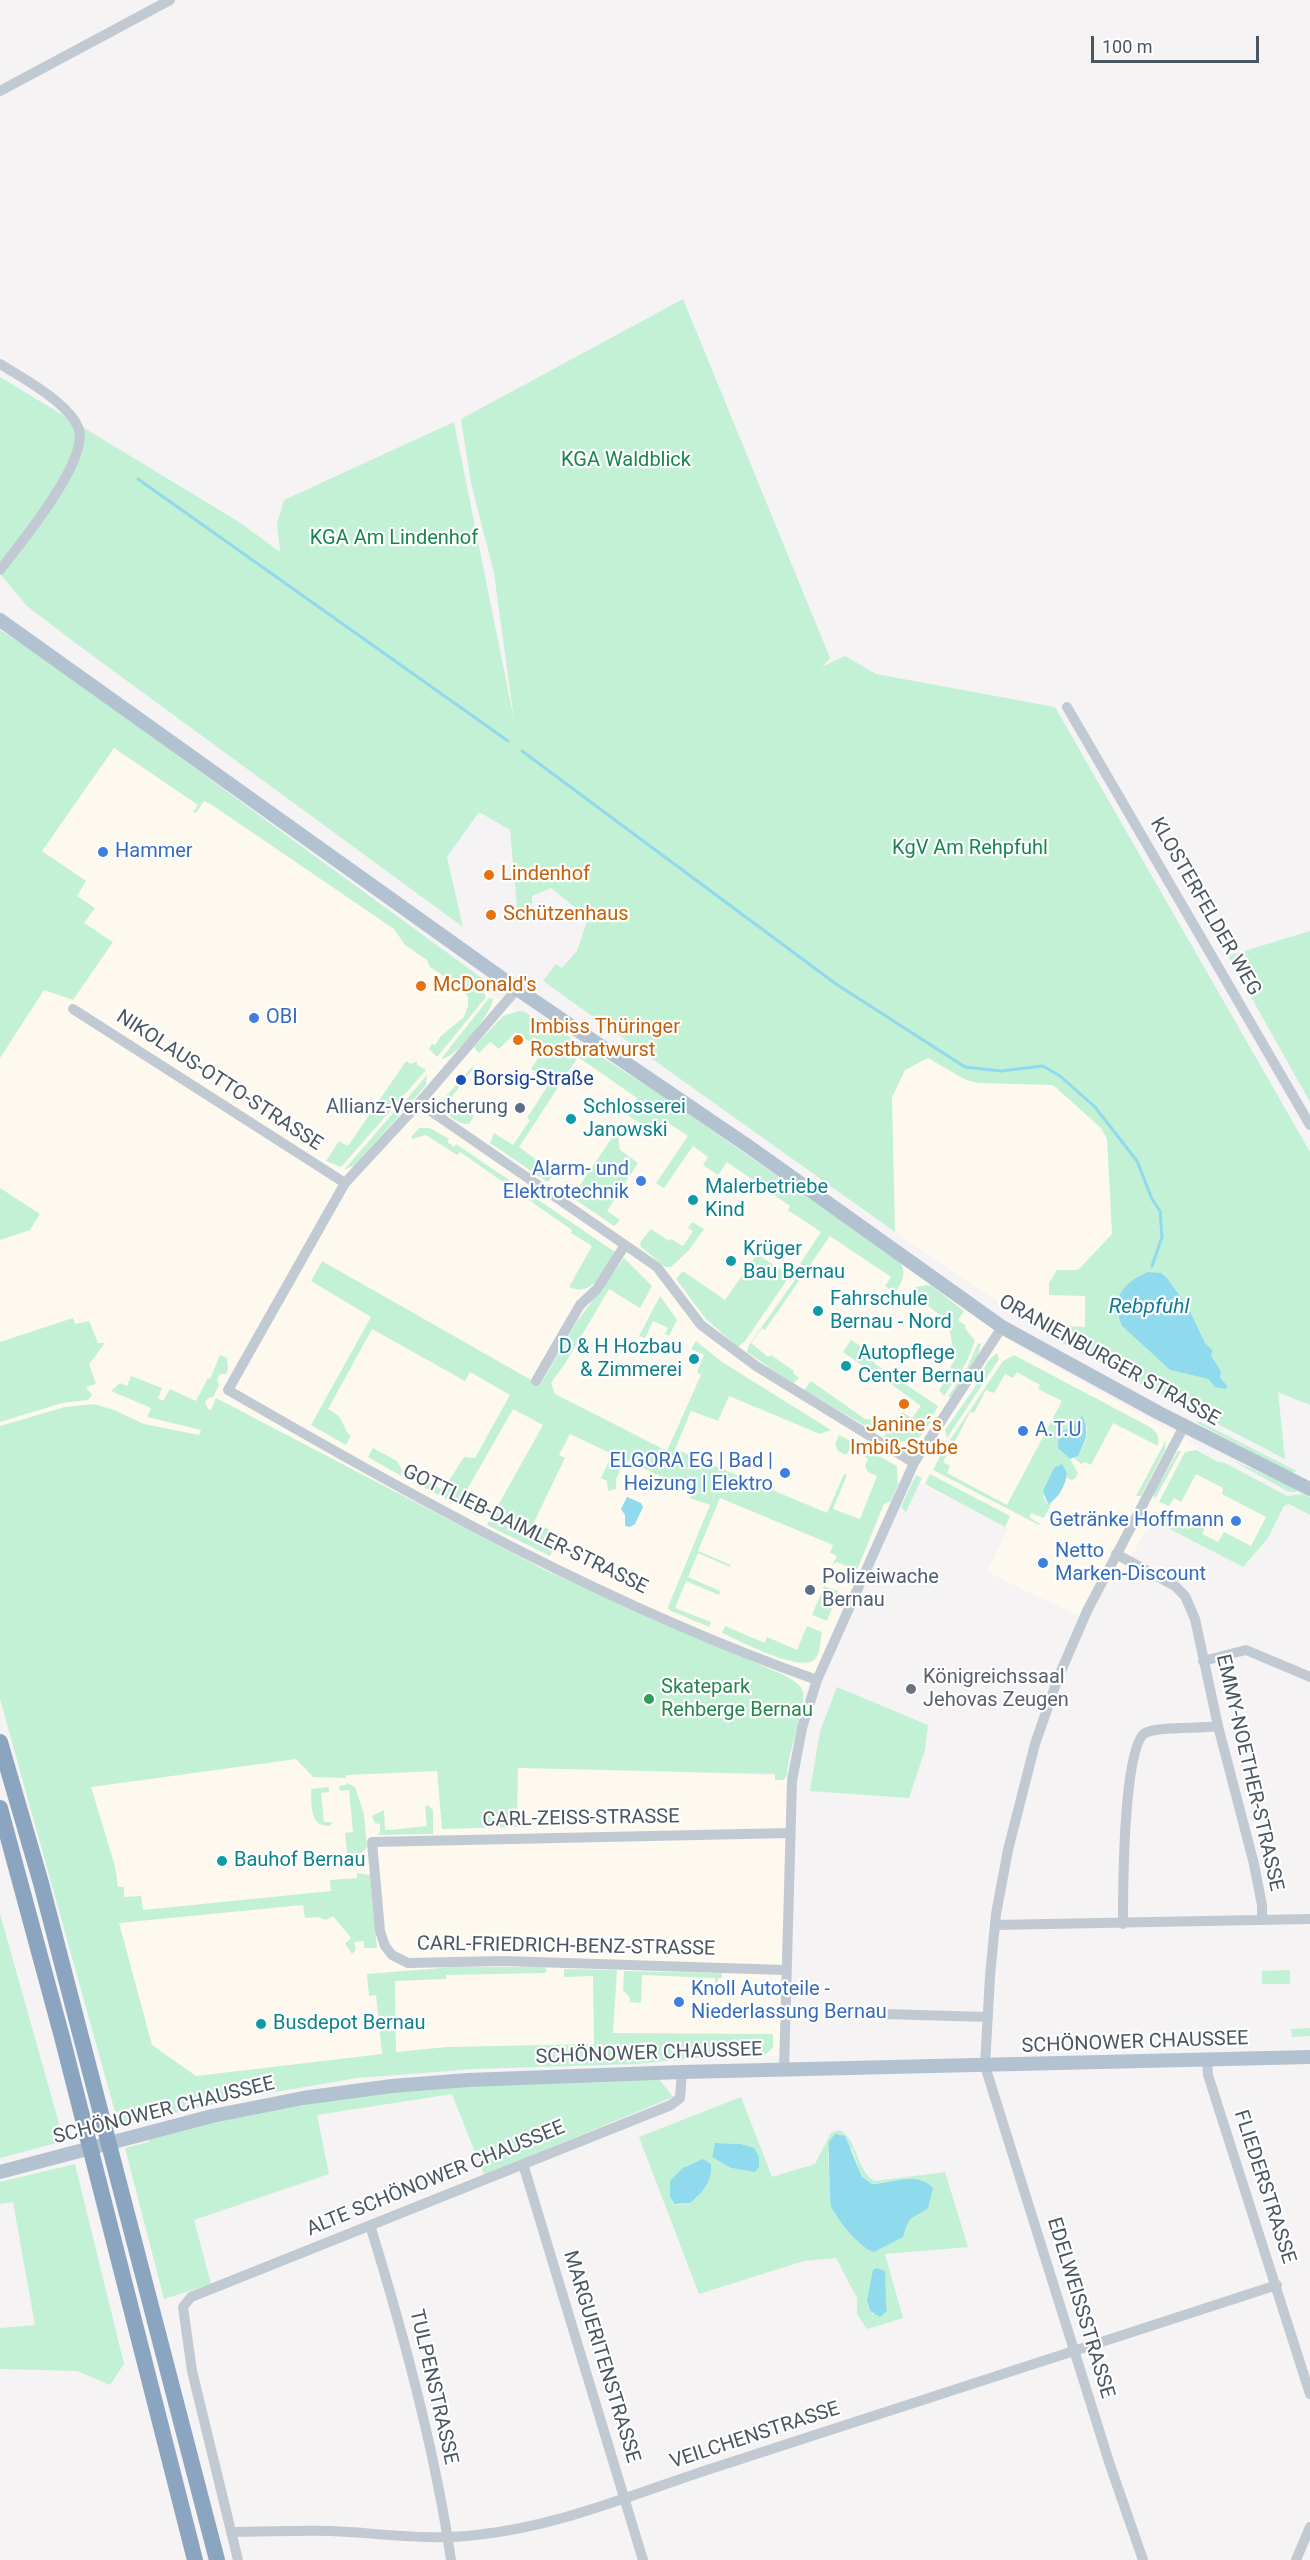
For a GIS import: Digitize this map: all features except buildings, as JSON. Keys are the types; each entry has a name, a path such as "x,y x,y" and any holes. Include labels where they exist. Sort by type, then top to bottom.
{"highway":[{"path":"0,1742 41,1883 217,2560"},
{"path":"0,1808 62,2037 195,2560"}],"main road":[{"name":"ORANIENBURGER STRASSE","path":"0,620 517,989 748,1146 1002,1327 1184,1426 1310,1489"},
{"name":"SCHÖNOWER CHAUSSEE","path":"0,2172 137,2135 260,2106 343,2092 468,2080 682,2072 986,2067 1310,2057"}],"street":[{"path":"0,91 170,0"},
{"path":"0,364 46,392 74,420 80,435 79,447 55,497 0,570"},
{"name":"KLOSTERFELDER WEG","path":"1067,707 1310,1125"},
{"path":"345,1183 419,1103 517,989"},
{"name":"NIKOLAUS-OTTO-STRASSE","path":"73,1009 345,1183"},
{"path":"419,1103 657,1267 708,1332 796,1392 914,1463"},
{"name":"GOTTLIEB-DAIMLER-STRASSE","path":"345,1183 228,1390 378,1477 562,1573 721,1643 817,1680"},
{"path":"536,1381 580,1305 597,1289 625,1245"},
{"path":"784,2070 792,1781 797,1748 817,1680 839,1636 914,1463 1002,1327"},
{"name":"EDELWEISSSTRASSE","path":"1143,2560 986,2067 995,1925 1008,1850 1038,1733 1058,1678 1087,1611 1184,1426"},
{"name":"EMMY-NOETHER-STRASSE","path":"995,1925 1123,1924 1262,1919 1262,1905 1254,1864 1218,1726 1195,1619 1185,1596 1174,1586 1116,1554"},
{"path":"1203,1661 1246,1650 1310,1677"},
{"path":"1123,1924 1124,1846 1132,1766 1138,1741 1143,1734 1154,1731 1218,1726"},
{"name":"CARL-ZEISS-STRASSE","path":"372,1842 790,1833"},
{"name":"CARL-FRIEDRICH-BENZ-STRASSE","path":"372,1842 380,1930 385,1946 392,1955 408,1963 503,1961 786,1970"},
{"path":"1262,1919 1310,1919"},
{"path":"884,2014 988,2017"},
{"name":"FLIEDERSTRASSE","path":"1207,2060 1208,2074 1310,2394"},
{"name":"ALTE SCHÖNOWER CHAUSSEE","path":"231,2532 192,2371 183,2307 191,2296 670,2105 680,2098 682,2072"},
{"name":"MARGUERITENSTRASSE","path":"523,2164 643,2560"},
{"name":"TULPENSTRASSE","path":"370,2225 394,2302 448,2537 451,2560"},
{"name":"VEILCHENSTRASSE","path":"231,2532 328,2531 448,2537 478,2535 528,2526 576,2514 1277,2285"},
{"path":"1296,2560 1310,2527"},
{"path":"231,2532 238,2560"}],"shaded area":[{"path":"103,724 745,1170 900,1261 1016,1345 1199,1447 1193,1459 1284,1506 1268,1538 1243,1567 1151,1520 1117,1583 1099,1575 1079,1616 987,1572 1008,1528 902,1474 803,1696 803,1691 545,1570 216,1398 199,1435 144,1424 114,1410 65,1407 0,1426 0,1004 12,850"},
{"path":"866,1005 1034,1065 1131,1155 1094,1359 1043,1333 859,1207"},
{"path":"296,1759 787,1776 779,2056 711,2057 636,2064 415,2072 308,2085 183,2112 152,2045 114,1910 91,1787"}],"green space":[{"path":"683,299 830,658 822,667 845,656 876,674 1055,707 1310,1152 1310,1405 1278,1392 1285,1459 1043,1333 1047,1325 1085,1327 1085,1296 1049,1295 1049,1283 1057,1270 1078,1270 1112,1234 1107,1139 1101,1128 1053,1085 978,1083 966,1080 928,1058 905,1070 892,1097 895,1232 543,981 556,964 562,968 577,951 588,918 551,888 532,896 532,922 518,919 510,830 479,812 447,857 463,927 74,642 27,606 0,574 0,377 239,522 280,552 277,524 284,500 454,422 514,720 494,573 471,483 461,419","holes":["1167,1278 1188,1307 1205,1343 1213,1351 1211,1354 1221,1371 1220,1378 1227,1385 1215,1387 1208,1379 1170,1370 1122,1326"]},
{"path":"0,630 29,648 483,979 481,987 486,997 437,1057 429,1049 432,1044 435,1045 441,1036 464,1017 468,1006 468,997 460,987 430,967 427,960 405,945 394,929 212,805 204,801 196,813 193,812 198,805 114,748 42,851 86,881 77,896 95,908 84,923 113,942 73,1000 44,990 0,1058"},
{"path":"1310,931 1310,1102 1228,956"},
{"path":"489,998 493,999 491,1006 472,1035 455,1052 441,1059"},
{"path":"519,1011 525,1012 536,1021 539,1018 657,1092 899,1261 904,1273 895,1293 885,1286 891,1277 830,1236 765,1330 762,1328 751,1343 768,1357 771,1355 794,1371 793,1373 799,1378 793,1384 747,1352 749,1345 804,1267 800,1264 821,1232 788,1210 790,1206 727,1162 718,1175 703,1165 708,1157 693,1146 664,1188 656,1183 688,1136 667,1122 656,1137 643,1128 644,1126 626,1114 637,1098 578,1057 519,1147 554,1173 549,1181 490,1143 494,1133 513,1145 530,1120 527,1118 551,1081 531,1069 539,1057 535,1053 538,1048 533,1045 536,1039 533,1037 530,1042 516,1032 499,1049 490,1042 479,1053 474,1047 503,1016"},
{"path":"406,1061 411,1064 417,1061 417,1065 426,1070 341,1167 326,1161 339,1141 348,1146"},
{"path":"472,1067 474,1068 450,1099 474,1116 469,1124 465,1124 452,1118 440,1103"},
{"path":"427,1075 426,1085 403,1112 399,1108"},
{"path":"394,1112 399,1116 355,1165 344,1170"},
{"path":"419,1128 430,1128 449,1139 447,1142 454,1147 456,1144 615,1252 602,1274 585,1289 569,1287 592,1246 460,1152 457,1155 426,1135 413,1139 411,1137"},
{"path":"615,1133 618,1136 620,1150 638,1163 607,1211 620,1220 614,1226 561,1190 566,1181 578,1188"},
{"path":"0,1188 40,1214 30,1230 0,1240"},
{"path":"692,1222 704,1229 689,1250 671,1267 665,1267 640,1246 641,1241 651,1229 669,1241 671,1239 683,1246 693,1231 688,1228"},
{"path":"757,1254 787,1274 787,1280 745,1341 738,1347 706,1319 676,1279 683,1271 725,1300"},
{"path":"624,1258 652,1286 640,1308 609,1289 551,1383 555,1394 667,1451 701,1375 697,1372 704,1355 691,1349 696,1341 722,1362 831,1430 820,1434 729,1396 718,1421 691,1411 675,1449 827,1513 844,1474 847,1475 833,1509 860,1519 877,1476 868,1472 865,1466 868,1459 851,1448 846,1455 838,1451 835,1444 839,1435 897,1466 898,1485 891,1501 884,1504 854,1577 845,1574 848,1567 837,1562 832,1566 837,1556 830,1553 833,1545 720,1498 698,1551 731,1565 730,1567 698,1553 688,1577 720,1591 719,1595 686,1581 675,1608 711,1622 709,1627 669,1610 668,1607 710,1505 690,1498 691,1490 625,1460 616,1479 616,1489 608,1491 607,1481 601,1478 612,1454 570,1434 559,1455 565,1458 534,1522 560,1535 550,1556 487,1525 543,1425 513,1409 465,1493 485,1504 478,1516 414,1482 423,1479 443,1490 464,1457 475,1458 510,1395 470,1372 465,1381 372,1329 328,1409 339,1416 351,1436 346,1445 311,1425 371,1317 311,1281 322,1261 540,1385 576,1323"},
{"path":"932,1286 964,1311 958,1320 966,1326 965,1328 975,1341 966,1363 944,1396 939,1390 953,1370 950,1367 955,1360 948,1321 911,1293 916,1287"},
{"path":"660,1296 677,1320 669,1336 665,1334 668,1328 653,1321 645,1338 639,1336"},
{"path":"73,1318 75,1324 89,1321 98,1343 105,1343 89,1364 96,1384 86,1387 92,1395 88,1400 62,1403 0,1422 0,1342"},
{"path":"851,1340 869,1352 875,1364 938,1406 925,1431 915,1441 901,1442 884,1437 902,1412 912,1418 921,1406 882,1375 876,1383 874,1381 877,1376 843,1352"},
{"path":"978,1343 981,1344 978,1355 951,1397 948,1397 968,1366"},
{"path":"997,1353 999,1359 947,1438 945,1430 973,1390 988,1361"},
{"path":"220,1355 227,1358 228,1370 226,1374 220,1374 217,1380 219,1385 213,1397 208,1398 205,1402 208,1409 211,1410 216,1398 545,1570 786,1676 800,1687 803,1699 787,1776 783,1780 775,1780 775,1774 518,1768 517,1827 442,1829 437,1771 347,1775 345,1778 313,1777 296,1759 91,1787 115,1866 118,1887 124,1887 124,1897 141,1896 143,1910 331,1891 330,1880 357,1878 357,1873 370,1875 377,1948 364,1948 364,1941 354,1942 356,1950 352,1954 345,1944 351,1938 333,1916 326,1920 318,1917 305,1918 303,1905 119,1923 152,2045 196,2076 382,2054 376,1995 369,1996 367,1974 453,1967 545,1967 547,1971 544,1973 446,1975 446,1979 395,1981 396,2052 447,2047 594,2044 593,1976 564,1977 564,1969 617,1970 613,2033 773,2034 773,2048 763,2056 710,2057 636,2064 474,2069 358,2078 245,2097 119,2126 0,1699 0,1426 65,1407 94,1404 114,1410 144,1424 199,1435 201,1430 147,1417 151,1408 111,1391 120,1383 127,1386 131,1376 162,1388 158,1398 163,1401 170,1389 196,1401 208,1378 210,1379"},
{"path":"1014,1355 1150,1427 1159,1440 1158,1446 1113,1423 1091,1465 1085,1462 1081,1464 1074,1458 1084,1444 1087,1426 1076,1424 1070,1426 1064,1453 1078,1473 1075,1479 1071,1480 1067,1478 1067,1473 1043,1496 1047,1504 1052,1502 1044,1518 1031,1513 1029,1517 1039,1525 933,1470 942,1452 947,1455 943,1462 950,1466 947,1473 1007,1505 1062,1401 1038,1389 1040,1385 1017,1372 1013,1378 1005,1374 994,1393 986,1390 974,1413 970,1412 954,1443 950,1440 1003,1361"},
{"path":"811,1381 865,1419 879,1420 874,1431 804,1390"},
{"path":"1198,1421 1297,1471 1292,1473 1197,1423"},
{"path":"1166,1440 1165,1450 1141,1496 1136,1496"},
{"path":"373,1448 397,1461 402,1470 401,1476 368,1457"},
{"path":"1196,1450 1287,1496 1303,1494 1310,1497 1310,1515 1289,1504 1284,1506 1268,1538 1243,1567 1152,1520 1155,1512 1189,1529 1200,1521 1206,1525 1202,1534 1218,1542 1224,1532 1251,1546 1266,1517 1222,1494 1223,1488 1196,1474 1181,1502 1174,1498 1169,1506 1159,1502 1185,1452"},
{"path":"1178,1451 1181,1451 1155,1499 1153,1494"},
{"path":"1230,1459 1297,1489 1296,1492 1289,1492"},
{"path":"930,1474 1010,1516 1005,1527 925,1484"},
{"path":"916,1475 922,1478 906,1512 901,1507"},
{"path":"841,1584 827,1621 812,1615 824,1586 838,1591"},
{"path":"725,1626 765,1643 767,1637 797,1650 807,1626 822,1632 815,1659 808,1662 797,1662 770,1654 722,1633"},
{"path":"837,1687 928,1725 925,1750 909,1798 810,1791 820,1731"},
{"path":"347,1783 355,1787 364,1814 367,1847 355,1855 347,1853 345,1833 353,1832 349,1790 340,1791 339,1786"},
{"path":"329,1787 329,1792 321,1793 324,1822 332,1822 330,1826 318,1823 315,1819 311,1789"},
{"path":"428,1805 433,1810 433,1834 377,1835 380,1833 380,1824 375,1823 372,1816 384,1810 385,1830 427,1826 425,1806"},
{"path":"0,1914 64,2141 0,2158"},
{"path":"1290,1970 1290,1984 1262,1984 1262,1971"},
{"path":"624,1971 722,1973 722,1978 718,1978 715,1993 715,1978 642,1975 641,2003 630,2002 630,1998 623,1990"},
{"path":"1310,2028 1310,2036 1292,2037 1291,2029"},
{"path":"659,2079 673,2097 484,2175 452,2094 317,2115 329,2174 194,2220 211,2284 164,2299 125,2148 149,2142 148,2138 233,2118 360,2095 488,2085"},
{"path":"741,2097 772,2177 815,2164 831,2133 839,2130 850,2140 864,2170 875,2181 945,2172 968,2247 885,2254 903,2318 867,2329 857,2314 857,2298 836,2258 804,2261 699,2294 639,2137","holes":["715,2143 741,2144 754,2148 755,2172 731,2168 712,2157","852,2149 862,2177 872,2184 900,2180 922,2212 913,2215 906,2223 857,2240 834,2214 830,2192 828,2153","689,2164 698,2197 690,2203 678,2205 670,2197 670,2181","886,2279 884,2296 873,2315 868,2300 872,2283"]},
{"path":"75,2164 124,2364 110,2385 77,2371 0,2369 0,2328 35,2325 13,2202 0,2204 0,2182"}],"water":[{"name":"Rebpfuhl","path":"1148,1272 1161,1273 1167,1278 1188,1307 1205,1343 1213,1351 1211,1355 1221,1371 1220,1378 1227,1385 1226,1389 1215,1387 1208,1379 1170,1370 1122,1326 1118,1307 1121,1293 1131,1282"},
{"path":"1082,1416 1086,1427 1085,1441 1078,1456 1070,1459 1058,1448 1059,1433 1076,1424"},
{"path":"1062,1464 1067,1473 1065,1482 1058,1495 1048,1504 1043,1491 1054,1468"},
{"path":"627,1497 641,1503 643,1507 635,1524 630,1527 625,1526 625,1515 621,1509"},
{"path":"835,2134 845,2136 862,2177 872,2184 912,2179 927,2183 933,2188 928,2208 910,2220 903,2237 874,2252 863,2246 849,2233 831,2206 829,2141"},
{"path":"715,2143 741,2144 754,2148 759,2157 759,2167 755,2172 731,2168 712,2157"},
{"path":"703,2159 711,2164 706,2186 690,2203 675,2204 670,2197 670,2181 683,2168"},
{"path":"876,2268 885,2271 887,2311 880,2317 870,2311 867,2300 873,2270"}],"waterway":[{"path":"138,479 508,741"},
{"path":"522,751 836,984 965,1067 1001,1071 1043,1066 1060,1076 1095,1107 1137,1161 1152,1199 1160,1211 1162,1237 1152,1266"}],"place":[{"name":"Hammer","path":"103,852"},
{"name":"Lindenhof","path":"489,875"},
{"name":"Schützenhaus","path":"491,915"},
{"name":"McDonald's","path":"421,986"},
{"name":"OBI","path":"254,1018"},
{"name":"Imbiss Thüringer Rostbratwurst","path":"518,1040"},
{"name":"Borsig-Straße","path":"461,1080"},
{"name":"Allianz-Versicherung","path":"520,1108"},
{"name":"Schlosserei Janowski","path":"571,1119"},
{"name":"Alarm- und Elektrotechnik","path":"641,1181"},
{"name":"Malerbetriebe Kind","path":"693,1200"},
{"name":"Krüger Bau Bernau","path":"731,1261"},
{"name":"Fahrschule Bernau - Nord","path":"818,1311"},
{"name":"D & H Hozbau & Zimmerei","path":"694,1359"},
{"name":"Autopflege Center Bernau","path":"846,1366"},
{"name":"Janine´s Imbiß-Stube","path":"904,1404"},
{"name":"A.T.U","path":"1023,1431"},
{"name":"ELGORA EG | Bad | Heizung | Elektro","path":"785,1473"},
{"name":"Getränke Hoffmann","path":"1236,1521"},
{"name":"Netto Marken-Discount","path":"1043,1563"},
{"name":"Polizeiwache Bernau","path":"810,1590"},
{"name":"Königreichssaal Jehovas Zeugen","path":"911,1689"},
{"name":"Skatepark Rehberge Bernau","path":"649,1699"},
{"name":"Bauhof Bernau","path":"222,1861"},
{"name":"Knoll Autoteile - Niederlassung Bernau","path":"679,2002"},
{"name":"Busdepot Bernau","path":"261,2024"}],"park label":[{"name":"KGA Waldblick","path":"626,461"},
{"name":"KGA Am Lindenhof","path":"394,539"},
{"name":"KgV Am Rehpfuhl","path":"970,849"}]}
